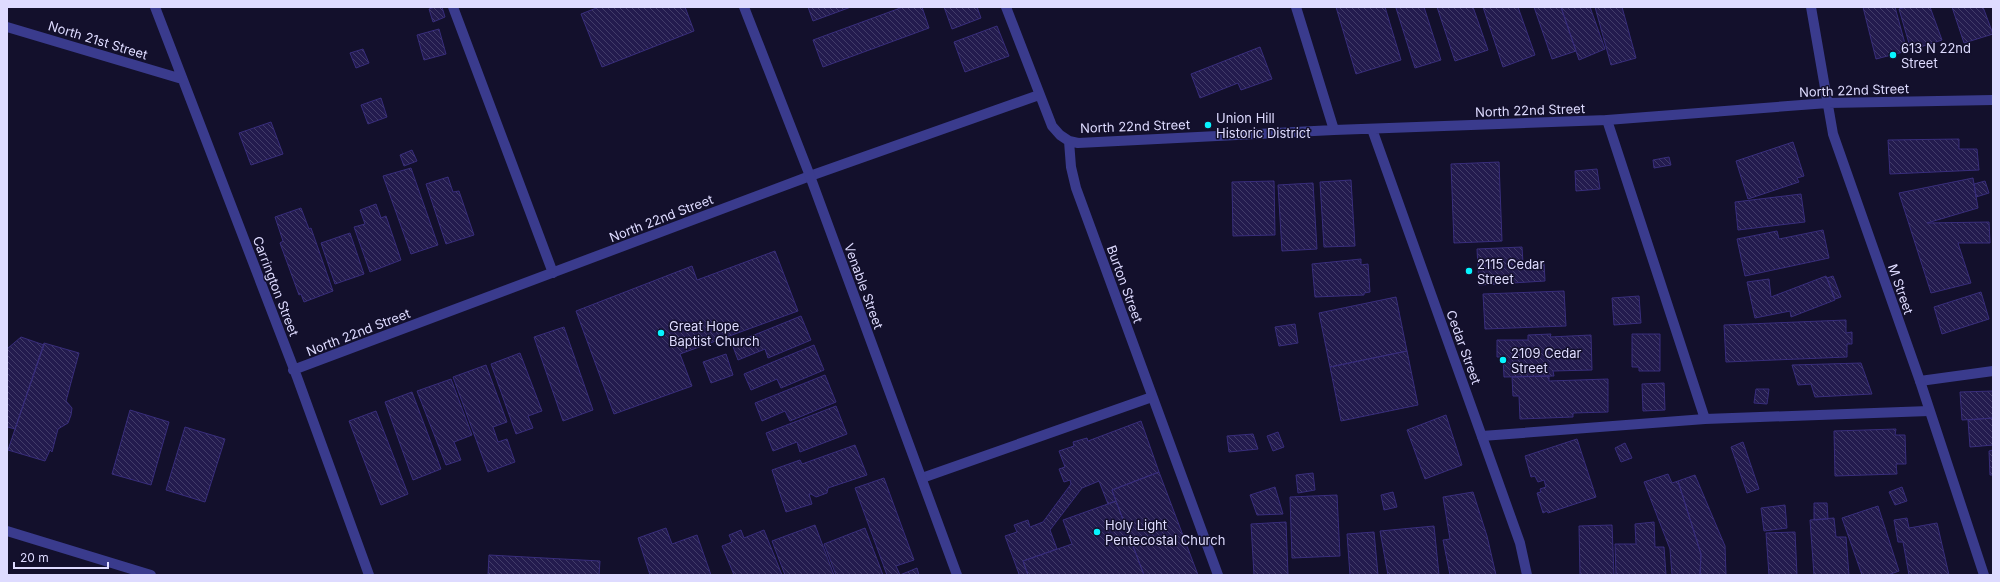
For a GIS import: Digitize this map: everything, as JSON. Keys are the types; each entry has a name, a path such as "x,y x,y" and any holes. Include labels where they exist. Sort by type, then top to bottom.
{"street":[{"name":"Carrington Street","path":"156,7 369,575"},
{"path":"453,7 553,272"},
{"name":"Venable Street","path":"744,7 810,176 957,575"},
{"path":"1006,7 1052,126 1060,135 1069,141"},
{"path":"1296,7 1334,130"},
{"name":"M Street","path":"1811,7 1833,134 1920,381 1984,575"},
{"name":"North 21st Street","path":"7,27 182,79"},
{"name":"North 22nd Street","path":"293,370 810,176 1039,95"},
{"name":"North 22nd Street","path":"1069,141 1078,143 1334,130 1372,130 1607,120 1828,103 1993,100"},
{"path":"1607,120 1705,419"},
{"name":"Cedar Street","path":"1372,130 1520,543 1527,575"},
{"name":"Burton Street","path":"1069,141 1071,166 1076,188 1218,575"},
{"path":"1920,381 1993,371"},
{"path":"922,478 1152,397"},
{"path":"1482,436 1705,419 1929,410"},
{"path":"7,531 151,575"}],"building":[{"path":"442,7 445,17 433,22 429,9"},
{"path":"599,7 685,7 694,31 602,67 581,14"},
{"path":"808,7 851,7 813,21"},
{"path":"903,7 922,7 929,28 823,67 813,40"},
{"path":"944,7 977,7 981,18 952,29"},
{"path":"1336,7 1385,7 1401,60 1356,74"},
{"path":"1424,7 1441,60 1415,68 1396,8"},
{"path":"1437,7 1473,7 1488,50 1455,61"},
{"path":"1483,7 1518,7 1535,55 1503,67"},
{"path":"1534,7 1561,7 1576,51 1552,59"},
{"path":"1561,7 1590,7 1605,49 1579,60"},
{"path":"1595,7 1622,7 1636,58 1611,65"},
{"path":"1863,7 1895,7 1907,51 1876,59"},
{"path":"1906,7 1930,7 1942,40 1911,50 1899,9"},
{"path":"1952,7 1983,7 1993,34 1964,43"},
{"path":"997,26 1009,56 965,72 954,42"},
{"path":"439,29 446,54 424,60 417,35"},
{"path":"1260,47 1272,79 1241,90 1238,83 1200,98 1191,74"},
{"path":"363,49 369,63 356,68 350,53"},
{"path":"381,98 387,117 368,124 361,105"},
{"path":"271,122 283,154 251,165 239,133"},
{"path":"1959,139 1959,149 1977,149 1979,170 1890,174 1888,140"},
{"path":"1793,142 1804,176 1797,178 1799,182 1748,199 1736,161"},
{"path":"412,150 417,161 404,166 400,155"},
{"path":"1669,157 1671,165 1654,168 1653,160"},
{"path":"1499,162 1502,241 1454,243 1451,164"},
{"path":"411,168 438,245 411,254 383,176"},
{"path":"1597,169 1600,189 1576,191 1575,171"},
{"path":"448,177 453,192 459,191 474,235 446,244 426,184"},
{"path":"1973,178 1978,208 1927,223 1989,222 1990,243 1958,243 1971,283 1931,293 1899,193"},
{"path":"1351,180 1355,246 1324,247 1320,182"},
{"path":"1274,181 1275,235 1233,236 1232,182"},
{"path":"1985,181 1989,193 1976,197 1974,184"},
{"path":"1313,183 1317,249 1282,251 1278,185"},
{"path":"1801,194 1805,222 1738,230 1735,202"},
{"path":"376,204 381,218 386,216 401,260 370,272 354,227 365,224 360,210"},
{"path":"301,208 309,229 311,228 333,291 304,302 301,294 299,295 280,243 283,241 275,217"},
{"path":"1823,230 1829,258 1745,276 1737,239 1777,231 1779,239"},
{"path":"350,233 364,274 335,284 321,243"},
{"path":"1522,247 1523,263 1544,262 1545,281 1479,285 1477,249"},
{"name":"Great Hope Baptist Church","path":"775,251 798,311 680,354 692,386 614,414 576,311 692,266 697,280"},
{"path":"1361,259 1361,265 1368,264 1370,292 1364,293 1364,295 1315,297 1312,264"},
{"path":"1826,276 1835,300 1791,317 1790,311 1755,318 1747,282 1769,279 1771,297"},
{"path":"1833,276 1841,297 1835,299 1827,278"},
{"path":"1564,291 1566,326 1485,329 1483,294"},
{"path":"1981,292 1989,319 1942,334 1934,307"},
{"path":"1639,296 1641,323 1614,325 1612,298"},
{"path":"1396,297 1407,351 1330,367 1319,313"},
{"path":"801,316 811,340 768,358 765,349 738,360 732,344"},
{"path":"1846,320 1846,333 1852,332 1852,344 1847,344 1847,357 1726,362 1724,325"},
{"path":"1295,324 1298,343 1279,346 1275,327"},
{"path":"564,327 593,410 563,421 534,337"},
{"path":"1551,334 1550,337 1591,335 1592,370 1553,371 1554,376 1504,377 1503,357 1497,357 1497,340 1528,340 1528,335"},
{"path":"1632,334 1660,334 1660,371 1639,371 1639,367 1632,367"},
{"path":"21,337 44,345 15,429 8,427 7,429 7,349"},
{"path":"44,343 79,353 66,401 72,408 71,415 68,423 58,429 52,452 50,450 45,461 8,450"},
{"path":"814,345 824,370 781,388 777,379 751,390 744,374"},
{"path":"1407,351 1418,405 1341,421 1330,367"},
{"path":"520,353 542,411 528,416 533,428 516,434 491,364"},
{"path":"726,354 733,375 711,383 703,362"},
{"path":"1861,363 1872,394 1815,397 1811,384 1798,385 1792,365"},
{"path":"486,365 507,422 493,427 498,442 507,439 515,462 488,472 453,377"},
{"path":"825,375 836,402 790,421 785,411 762,421 755,403"},
{"path":"1549,376 1549,381 1608,379 1608,412 1573,413 1573,417 1520,419 1519,396 1513,396 1512,377"},
{"path":"451,379 472,435 454,442 461,460 446,465 417,391"},
{"path":"1664,383 1665,410 1643,411 1642,384"},
{"path":"1756,389 1769,389 1767,404 1754,403"},
{"path":"1993,391 1993,418 1962,420 1960,392"},
{"path":"412,392 441,469 413,480 385,402"},
{"path":"836,406 847,434 800,452 797,442 773,451 766,433"},
{"path":"130,410 169,422 151,485 112,474"},
{"path":"376,411 408,494 381,505 349,421"},
{"path":"1446,415 1462,465 1425,479 1407,430"},
{"path":"1993,418 1993,445 1970,447 1968,420"},
{"path":"1141,421 1159,472 1112,490 1116,501 1108,504 1099,481 1082,488 1050,530 1057,549 1023,561 1028,575 1017,575 1019,574 1005,536 1017,532 1014,525 1028,520 1030,527 1043,522 1071,484 1070,480 1064,482 1059,469 1065,467 1059,451 1074,446 1073,442 1087,438 1088,441"},
{"path":"185,427 225,439 205,502 166,490"},
{"path":"1896,429 1895,435 1905,435 1906,464 1896,464 1897,474 1835,476 1834,431"},
{"path":"1278,432 1284,447 1273,451 1267,436"},
{"path":"1253,434 1258,449 1229,452 1227,436"},
{"path":"1577,439 1596,497 1548,513 1547,511 1543,513 1537,493 1541,492 1540,489 1546,487 1544,480 1538,482 1535,476 1531,477 1525,456"},
{"path":"1743,442 1759,489 1747,493 1731,447"},
{"path":"1625,443 1632,458 1621,462 1615,448"},
{"path":"855,445 867,475 828,488 827,493 816,497 809,494 812,504 786,512 772,470 800,460 802,464"},
{"path":"1993,450 1993,475 1990,475 1989,451"},
{"path":"1159,472 1198,575 1144,575 1112,490"},
{"path":"1313,473 1315,490 1298,493 1296,475"},
{"path":"1668,474 1672,483 1678,481 1701,554 1700,575 1672,575 1670,549 1644,482"},
{"path":"1695,475 1725,546 1726,575 1700,575 1701,554 1678,481"},
{"path":"884,478 914,560 896,566 900,575 887,575 855,488"},
{"path":"1275,487 1283,514 1257,515 1250,495"},
{"path":"1902,487 1907,501 1895,505 1889,492"},
{"path":"1393,492 1397,507 1384,510 1381,495"},
{"path":"1473,492 1487,536 1496,575 1450,575 1443,540 1450,539 1443,497"},
{"path":"1337,495 1340,556 1292,558 1290,497"},
{"name":"Holy Light Pentecostal Church","path":"1116,501 1144,575 1028,575 1023,561 1072,544 1063,520"},
{"path":"1814,503 1827,503 1828,519 1814,520"},
{"path":"1785,505 1787,528 1764,531 1761,508"},
{"path":"1878,506 1899,571 1888,575 1862,575 1842,518"},
{"path":"1834,518 1836,537 1846,537 1849,575 1814,575 1810,520"},
{"path":"1907,518 1909,528 1937,523 1949,575 1909,575 1903,542 1898,542 1894,520"},
{"path":"1286,522 1288,575 1254,575 1251,524"},
{"path":"1654,522 1655,547 1664,547 1666,575 1616,575 1615,544 1636,544 1635,524"},
{"path":"815,525 834,575 785,575 772,541"},
{"path":"1612,525 1614,575 1580,575 1579,526"},
{"path":"1434,526 1439,575 1388,575 1380,531"},
{"path":"666,528 672,544 697,535 711,575 650,575 638,538"},
{"path":"865,528 883,575 836,575 824,544"},
{"path":"741,530 744,538 764,530 782,575 734,575 722,546 732,542 729,535"},
{"path":"1374,532 1378,575 1350,575 1347,534"},
{"path":"1795,532 1797,575 1769,575 1766,533"},
{"path":"489,555 600,561 599,575 488,575"},
{"path":"917,568 919,575 900,575"}],"place":[{"name":"613 N 22nd Street","path":"1893,55"},
{"name":"Union Hill Historic District","path":"1208,125"},
{"name":"2115 Cedar Street","path":"1469,271"},
{"name":"Great Hope Baptist Church","path":"661,333"},
{"name":"2109 Cedar Street","path":"1503,360"},
{"name":"Holy Light Pentecostal Church","path":"1097,532"}]}
